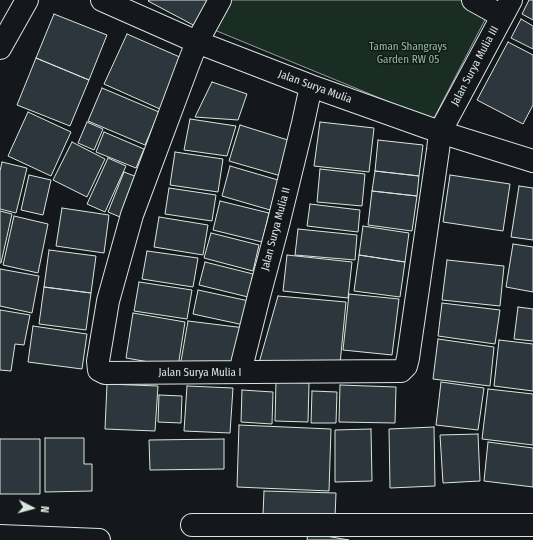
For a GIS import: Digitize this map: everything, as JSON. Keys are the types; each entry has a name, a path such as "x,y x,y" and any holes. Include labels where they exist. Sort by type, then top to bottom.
{"street":[{"path":"0,48 27,0"},
{"name":"Jalan Surya Mulia","path":"102,0 197,42 310,86 440,132 533,161"},
{"path":"197,42 220,0"},
{"path":"473,0 507,8"},
{"name":"Jalan Surya Mulia III","path":"440,132 507,8"},
{"name":"Jalan Surya Mulia I","path":"197,42 132,215 108,301 98,361 99,370 105,373 401,371 406,366 440,132"},
{"name":"Jalan Surya Mulia II","path":"240,372 303,123 310,86"},
{"path":"192,525 533,525"},
{"path":"0,536 99,540"}],"green space":[{"name":"Taman Shangrays Garden RW 05","path":"228,0 466,0 489,12 433,120 212,29"}],"building":[{"path":"211,0 197,27 148,1"},
{"path":"529,0 533,0 533,20 522,14"},
{"path":"54,14 107,35 89,80 36,58"},
{"path":"521,19 533,26 533,49 511,38"},
{"path":"127,34 182,58 160,109 104,84"},
{"path":"508,42 533,55 533,105 523,124 477,100"},
{"path":"36,58 89,80 70,126 17,105"},
{"path":"212,82 247,94 238,120 195,117"},
{"path":"102,88 159,112 145,145 88,121"},
{"path":"28,112 71,132 51,176 8,156"},
{"path":"190,119 236,126 227,156 184,150"},
{"path":"87,122 103,129 94,150 78,143"},
{"path":"320,122 374,128 369,172 314,166"},
{"path":"240,125 291,141 281,176 229,161"},
{"path":"104,132 144,149 136,168 96,152"},
{"path":"378,140 423,145 419,176 375,171"},
{"path":"72,142 105,159 87,197 53,180"},
{"path":"175,152 223,159 218,192 170,185"},
{"path":"108,158 126,166 105,212 87,204"},
{"path":"2,162 27,168 16,213 0,209 0,171"},
{"path":"230,166 278,180 270,210 222,196"},
{"path":"320,169 365,174 362,206 317,202"},
{"path":"375,171 419,176 417,196 372,191"},
{"path":"124,172 137,177 120,217 108,212"},
{"path":"29,175 51,180 43,215 21,210"},
{"path":"450,175 510,184 503,231 443,222"},
{"path":"519,186 533,188 533,240 511,237"},
{"path":"169,188 216,195 212,221 165,214"},
{"path":"372,191 417,196 412,231 368,225"},
{"path":"220,201 269,213 262,242 213,230"},
{"path":"310,204 360,210 358,232 307,226"},
{"path":"62,208 109,215 104,253 56,246"},
{"path":"0,211 12,214 1,263 0,263"},
{"path":"14,216 48,224 38,273 3,265"},
{"path":"159,217 208,225 203,255 154,247"},
{"path":"363,226 409,233 405,262 359,255"},
{"path":"298,229 357,235 355,260 295,255"},
{"path":"211,233 259,245 253,271 204,258"},
{"path":"513,244 533,247 533,292 506,287"},
{"path":"49,250 96,256 91,293 44,287"},
{"path":"147,251 198,258 193,287 142,279"},
{"path":"287,255 352,262 348,298 283,291"},
{"path":"359,255 405,262 400,297 354,291"},
{"path":"447,260 504,266 500,306 442,300"},
{"path":"205,262 253,274 248,297 199,285"},
{"path":"0,269 39,276 32,313 0,306"},
{"path":"139,282 192,290 187,319 134,311"},
{"path":"44,287 91,293 86,330 39,324"},
{"path":"198,290 249,301 244,325 193,314"},
{"path":"349,294 399,299 392,355 343,350"},
{"path":"278,296 346,302 340,364 259,363"},
{"path":"442,303 500,310 495,344 438,336"},
{"path":"518,307 533,309 533,341 514,339"},
{"path":"0,310 30,315 24,345 15,344 11,371 0,370"},
{"path":"133,313 185,322 178,367 126,358"},
{"path":"188,321 245,328 240,366 180,367"},
{"path":"33,326 87,334 82,369 28,362"},
{"path":"438,339 494,347 490,386 433,379"},
{"path":"499,340 533,344 533,391 494,386"},
{"path":"276,382 309,383 308,422 275,421"},
{"path":"441,382 484,388 478,430 436,425"},
{"path":"107,384 158,386 155,431 105,429"},
{"path":"340,385 396,387 395,423 339,422"},
{"path":"187,386 233,388 230,433 184,431"},
{"path":"488,389 533,394 533,445 482,439"},
{"path":"242,390 273,392 272,424 241,422"},
{"path":"312,391 337,392 336,423 311,423"},
{"path":"159,395 182,396 181,423 158,422"},
{"path":"239,425 331,429 329,491 237,487"},
{"path":"434,427 435,486 390,488 389,429"},
{"path":"371,429 372,481 335,482 335,430"},
{"path":"478,434 480,481 443,483 440,435"},
{"path":"45,438 84,438 84,464 92,464 92,491 45,492"},
{"path":"0,439 40,439 40,494 0,494"},
{"path":"224,439 224,469 150,470 149,440"},
{"path":"488,442 533,448 533,487 484,481"},
{"path":"264,491 336,493 335,518 263,515"},
{"path":"308,533 349,540 307,540"}]}
